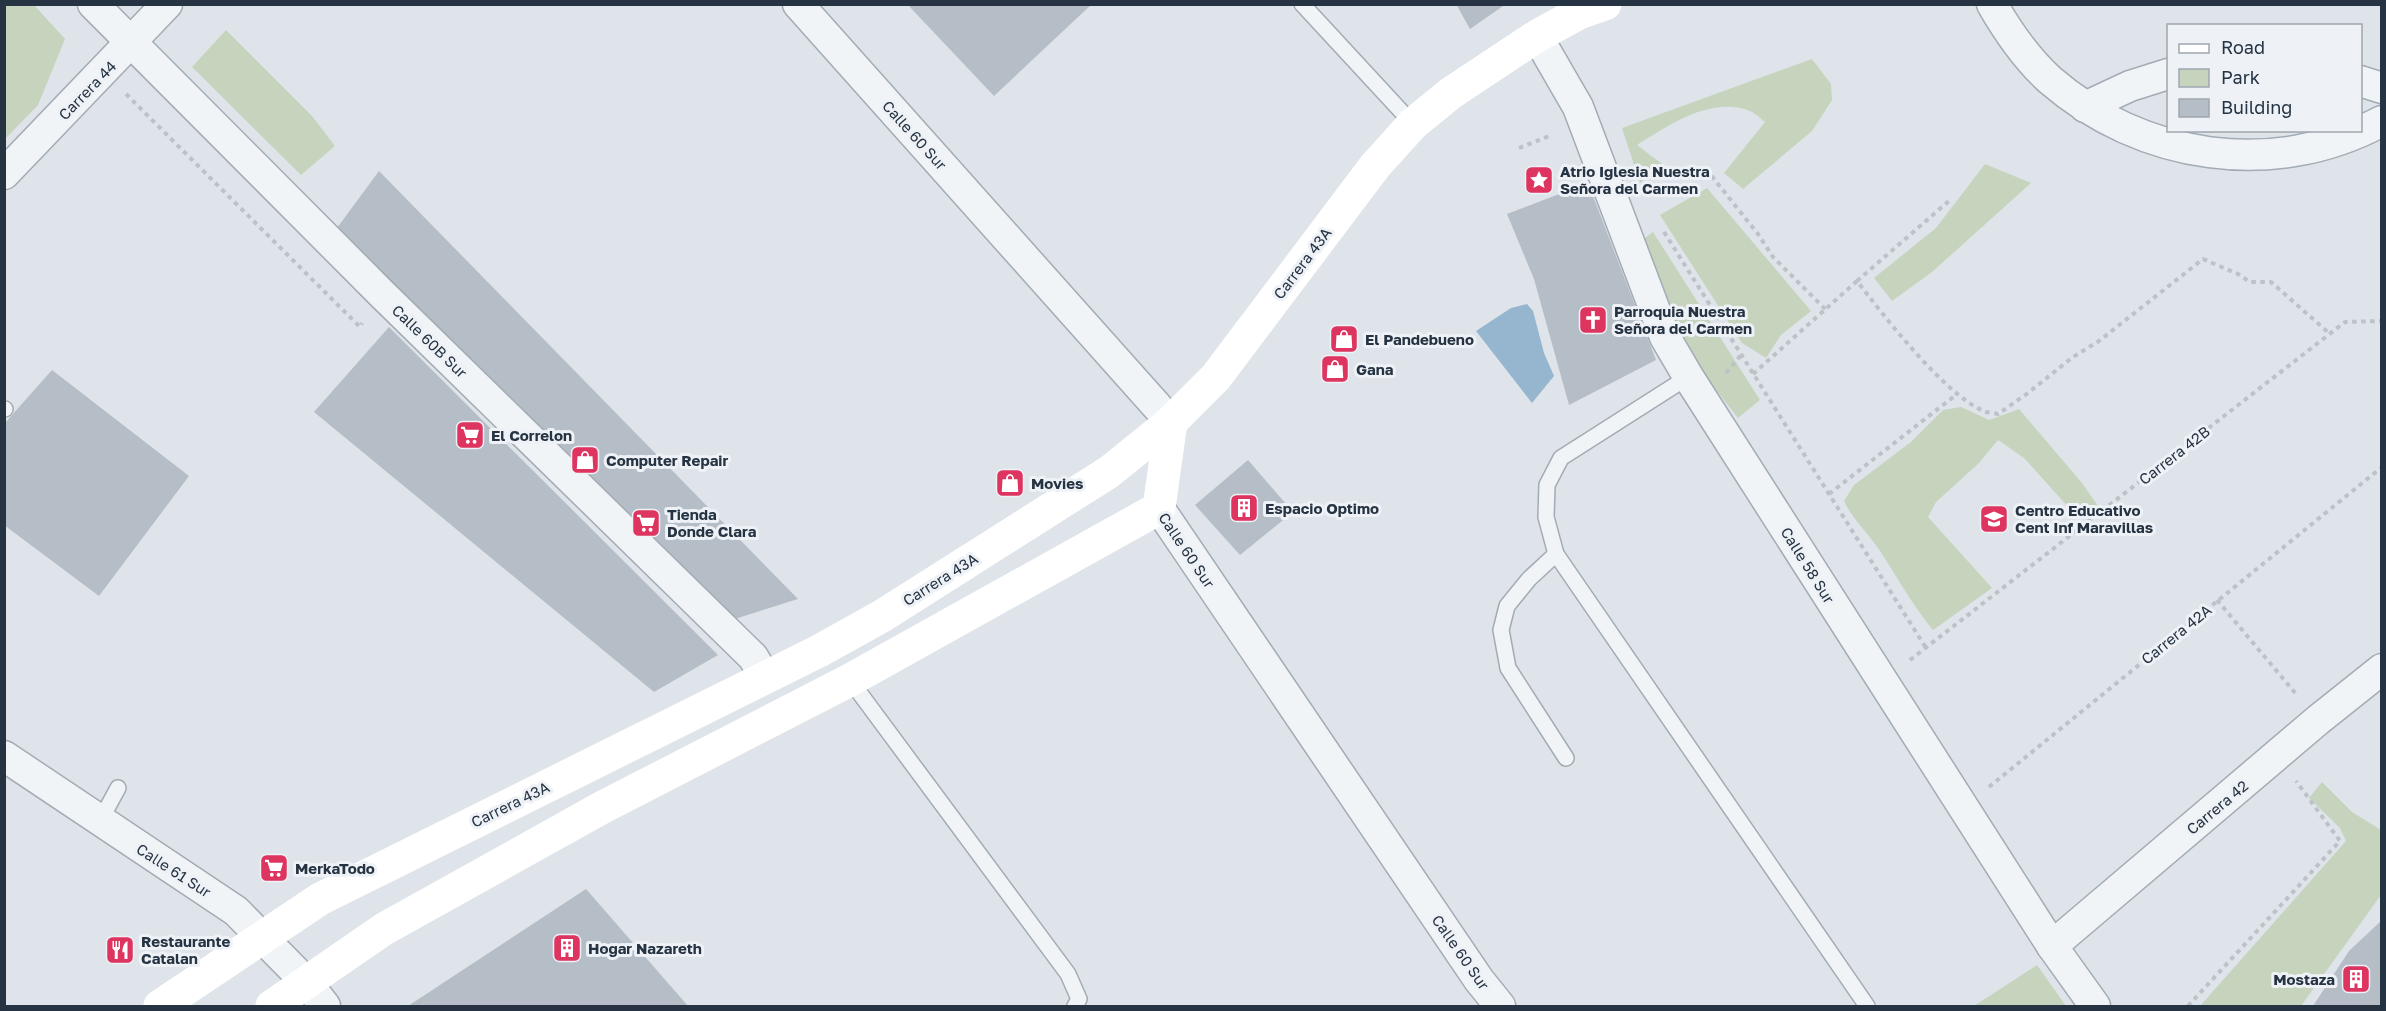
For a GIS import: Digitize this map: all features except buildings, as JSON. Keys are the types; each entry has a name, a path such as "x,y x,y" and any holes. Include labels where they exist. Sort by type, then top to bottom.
{"main road":[{"name":"Carrera 43A","path":"160,1006 320,898 765,677 882,616 1109,472 1171,422 1216,377 1375,166 1413,124 1458,87 1537,36 1579,13 1605,4"},
{"name":"Calle 60 Sur","path":"1159,508 1171,422"},
{"path":"273,1006 316,995 384,929 613,802 850,680 1159,508"}],"street":[{"name":"Calle 60B Sur","path":"93,4 131,45 383,296 753,657 765,677"},
{"name":"Carrera 44","path":"4,174 131,45 167,4"},
{"name":"Calle 60 Sur","path":"798,4 1171,422"},
{"path":"1992,4 2018,46 2049,79 2085,107 2148,139 2216,155 2287,153 2354,136 2361,132"},
{"name":"Calle 58 Sur","path":"1537,36 1574,97 1617,205 1665,337 1688,377 2052,946 2095,1006"},
{"path":"2085,107 2130,86 2167,75"},
{"path":"2362,81 2382,88"},
{"path":"2362,132 2382,121"},
{"name":"Calle 60 Sur","path":"1159,508 1479,980 1500,1006"},
{"name":"Carrera 42","path":"2052,946 2318,720 2382,669"},
{"name":"Calle 61 Sur","path":"4,756 236,911 316,995"}],"lane":[{"path":"1302,4 1413,124"},
{"path":"1688,377 1561,458 1547,485 1546,517 1556,554 1867,1006"},
{"path":"1556,554 1529,579 1507,606 1501,630 1508,668 1566,758"},
{"path":"850,680 1068,974 1078,999 1075,1006"},
{"path":"100,821 118,788"}],"path":[{"path":"104,72 360,327 383,296"},
{"path":"1706,169 1758,234 1773,257 1826,310"},
{"path":"1753,374 1950,200"},
{"path":"1660,225 1926,648"},
{"path":"1857,281 1881,312 1957,394 1984,411 1998,414 2073,357 2099,341 2203,259 2250,282 2271,282 2330,334"},
{"name":"Carrera 42B","path":"1908,662 2345,322 2382,321"},
{"path":"1829,494 1957,394"},
{"name":"Carrera 42A","path":"1989,787 2382,467"},
{"path":"2217,600 2318,720"},
{"path":"2188,1006 2340,841 2278,756"}],"green space":[{"path":"5,4 34,5 65,39 38,105 5,139"},
{"path":"226,30 312,116 335,146 301,175 192,67"},
{"path":"1812,59 1831,84 1832,100 1812,131 1743,189 1724,173 1765,122 1752,112 1735,107 1720,107 1691,115 1637,145 1662,164 1640,183 1622,128"},
{"path":"1985,164 2031,183 1932,272 1892,301 1874,278 1936,228"},
{"path":"1707,188 1811,311 1781,335 1766,358 1742,343 1660,215"},
{"path":"1653,232 1760,400 1738,418 1707,378 1650,278 1640,242"},
{"path":"1961,407 1989,420 2019,409 2082,483 2098,506 2079,519 2024,458 1998,440 1979,463 1936,502 1928,517 1992,588 1933,630 1844,501 1854,485 1911,442 1943,410"},
{"path":"2322,782 2352,812 2381,830 2381,895 2301,1006 2200,1006 2346,841 2340,828 2309,798"},
{"path":"2037,965 2066,1006 1974,1006"}],"water":[{"path":"1527,304 1533,311 1544,353 1554,376 1532,403 1476,331 1511,308"}],"place":[{"name":"Atrio Iglesia Nuestra Señora del Carmen","path":"1539,180"},
{"name":"Parroquia Nuestra Señora del Carmen","path":"1593,320"},
{"name":"El Pandebueno","path":"1344,339"},
{"name":"Gana","path":"1335,369"},
{"name":"El Correlon","path":"470,435"},
{"name":"Computer Repair","path":"585,460"},
{"name":"Movies","path":"1010,483"},
{"name":"Espacio Optimo","path":"1244,508"},
{"name":"Centro Educativo Cent Inf Maravillas","path":"1994,519"},
{"name":"Tienda Donde Clara","path":"646,523"},
{"name":"MerkaTodo","path":"274,868"},
{"name":"Hogar Nazareth","path":"567,948"},
{"name":"Restaurante Catalan","path":"120,950"},
{"name":"Mostaza","path":"2356,979"}]}
